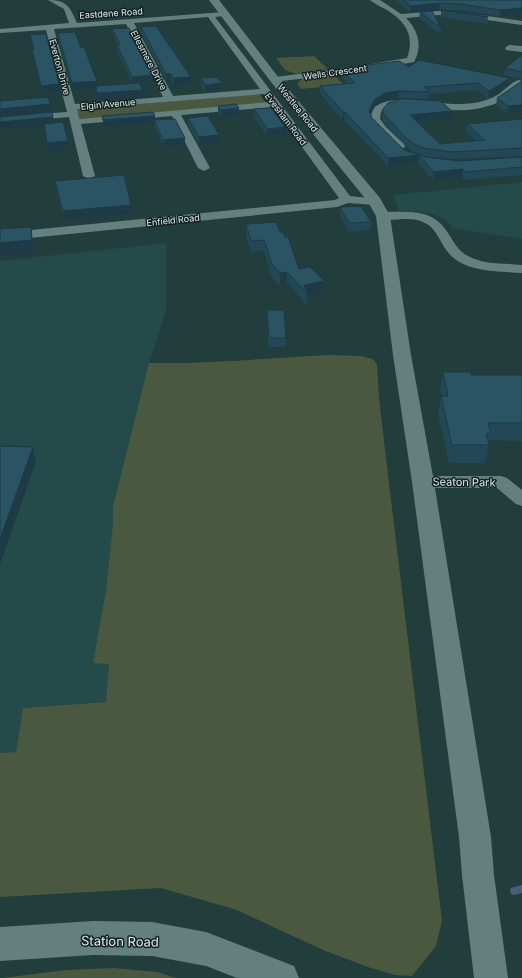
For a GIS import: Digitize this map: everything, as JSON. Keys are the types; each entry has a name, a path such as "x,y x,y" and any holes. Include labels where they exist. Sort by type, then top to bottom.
{"main road":[{"name":"Westlea Road","path":"214,0 275,80 379,209"},
{"path":"379,209 423,482 475,837 478,875 491,978"},
{"name":"Station Road","path":"0,944 93,938 152,939 206,949 282,978"}],"street":[{"path":"52,0 67,8 74,25"},
{"name":"Wells Crescent","path":"275,80 415,61 414,36 408,24 400,16 374,0"},
{"path":"400,16 439,13 460,14 522,23"},
{"name":"Eastdene Road","path":"0,31 224,14"},
{"name":"Evesham Road","path":"210,15 346,199"},
{"name":"Ellesmere Drive","path":"129,21 170,98"},
{"name":"Everton Drive","path":"49,27 89,176"},
{"path":"508,48 522,48"},
{"path":"506,80 521,83"},
{"path":"408,155 377,123 375,114 381,107 389,104 411,103 453,107 480,105 495,101 521,83"},
{"name":"Elgin Avenue","path":"73,114 170,98 265,91"},
{"name":"Elgin Avenue","path":"73,114 175,113 275,104"},
{"path":"175,113 204,168"},
{"path":"0,120 73,114"},
{"path":"346,199 379,209 425,218 437,225 457,255 465,260 492,266 522,269"},
{"name":"Enfield Road","path":"0,237 337,203 346,199"},
{"name":"Seaton Park","path":"423,482 501,482 522,500"}],"shaded area":[{"path":"522,182 522,239 452,228 447,221 438,216 423,212 399,211 393,195"},
{"path":"166,243 166,311 149,363 106,702 23,708 16,752 0,753 0,261"}],"green space":[{"path":"314,56 328,69 296,74 285,70 276,58"},
{"path":"334,75 344,85 301,89 297,83 303,78"},
{"path":"259,94 266,103 78,119 75,109"},
{"path":"328,355 361,356 373,359 377,364 379,398 442,921 436,946 412,976 395,975 368,967 323,950 237,910 161,888 0,897 0,753 16,752 23,708 106,702 109,664 93,663 106,591 113,525 113,507 149,363 216,362"},
{"path":"114,968 157,972 176,978 2,978 66,970"}],"building":[{"path":"403,0 522,0 522,8 500,10 461,4 440,3 411,6"},
{"path":"441,10 488,15 488,17"},
{"path":"432,11 441,28 420,12"},
{"path":"156,26 191,77 173,78 171,74 166,74 141,27"},
{"path":"129,28 153,75 132,77 117,45 120,44 112,29"},
{"path":"75,32 81,48 84,47 97,81 72,83 58,33"},
{"path":"46,34 59,84 41,86 30,35"},
{"path":"522,55 522,72 505,68"},
{"path":"419,60 510,78 489,91 478,83 424,87 429,92 399,91 386,93 375,99 369,111 372,118 404,150 426,157 460,161 522,157 522,167 466,172 463,169 434,172 419,155 388,158 320,86 355,83 343,71 365,70 361,66 399,61 409,67"},
{"path":"217,77 222,83 205,85 201,78"},
{"path":"522,81 522,105 508,106 497,98"},
{"path":"139,83 143,90 97,93 96,86"},
{"path":"48,97 50,104 0,109 0,101"},
{"path":"400,99 440,101 452,111 410,115 440,144 485,140 467,124 522,119 522,148 452,152 424,148 414,144 406,138 382,110 388,103"},
{"path":"236,104 239,108 221,110 218,106"},
{"path":"271,108 285,127 267,129 254,109"},
{"path":"52,112 53,117 0,122 0,117"},
{"path":"153,112 155,116 103,120 102,116"},
{"path":"208,116 219,135 199,137 188,118"},
{"path":"175,119 185,138 163,140 154,120"},
{"path":"63,122 68,141 47,143 44,124"},
{"path":"124,175 131,205 63,211 55,181"},
{"path":"361,206 371,222 349,223 340,207"},
{"path":"276,222 280,232 283,232 285,237 288,237 299,269 310,267 324,281 304,285 307,293 287,272 280,273 272,264 264,240 251,241 246,224"},
{"path":"31,227 32,240 0,243 0,229"},
{"path":"267,310 284,310 286,338 269,338"},
{"path":"443,372 471,372 471,375 522,375 522,423 488,423 491,434 486,434 489,445 452,445 441,396 448,396"},
{"path":"0,446 33,447 0,539"}],"waterway":[{"path":"514,891 522,889"}]}
